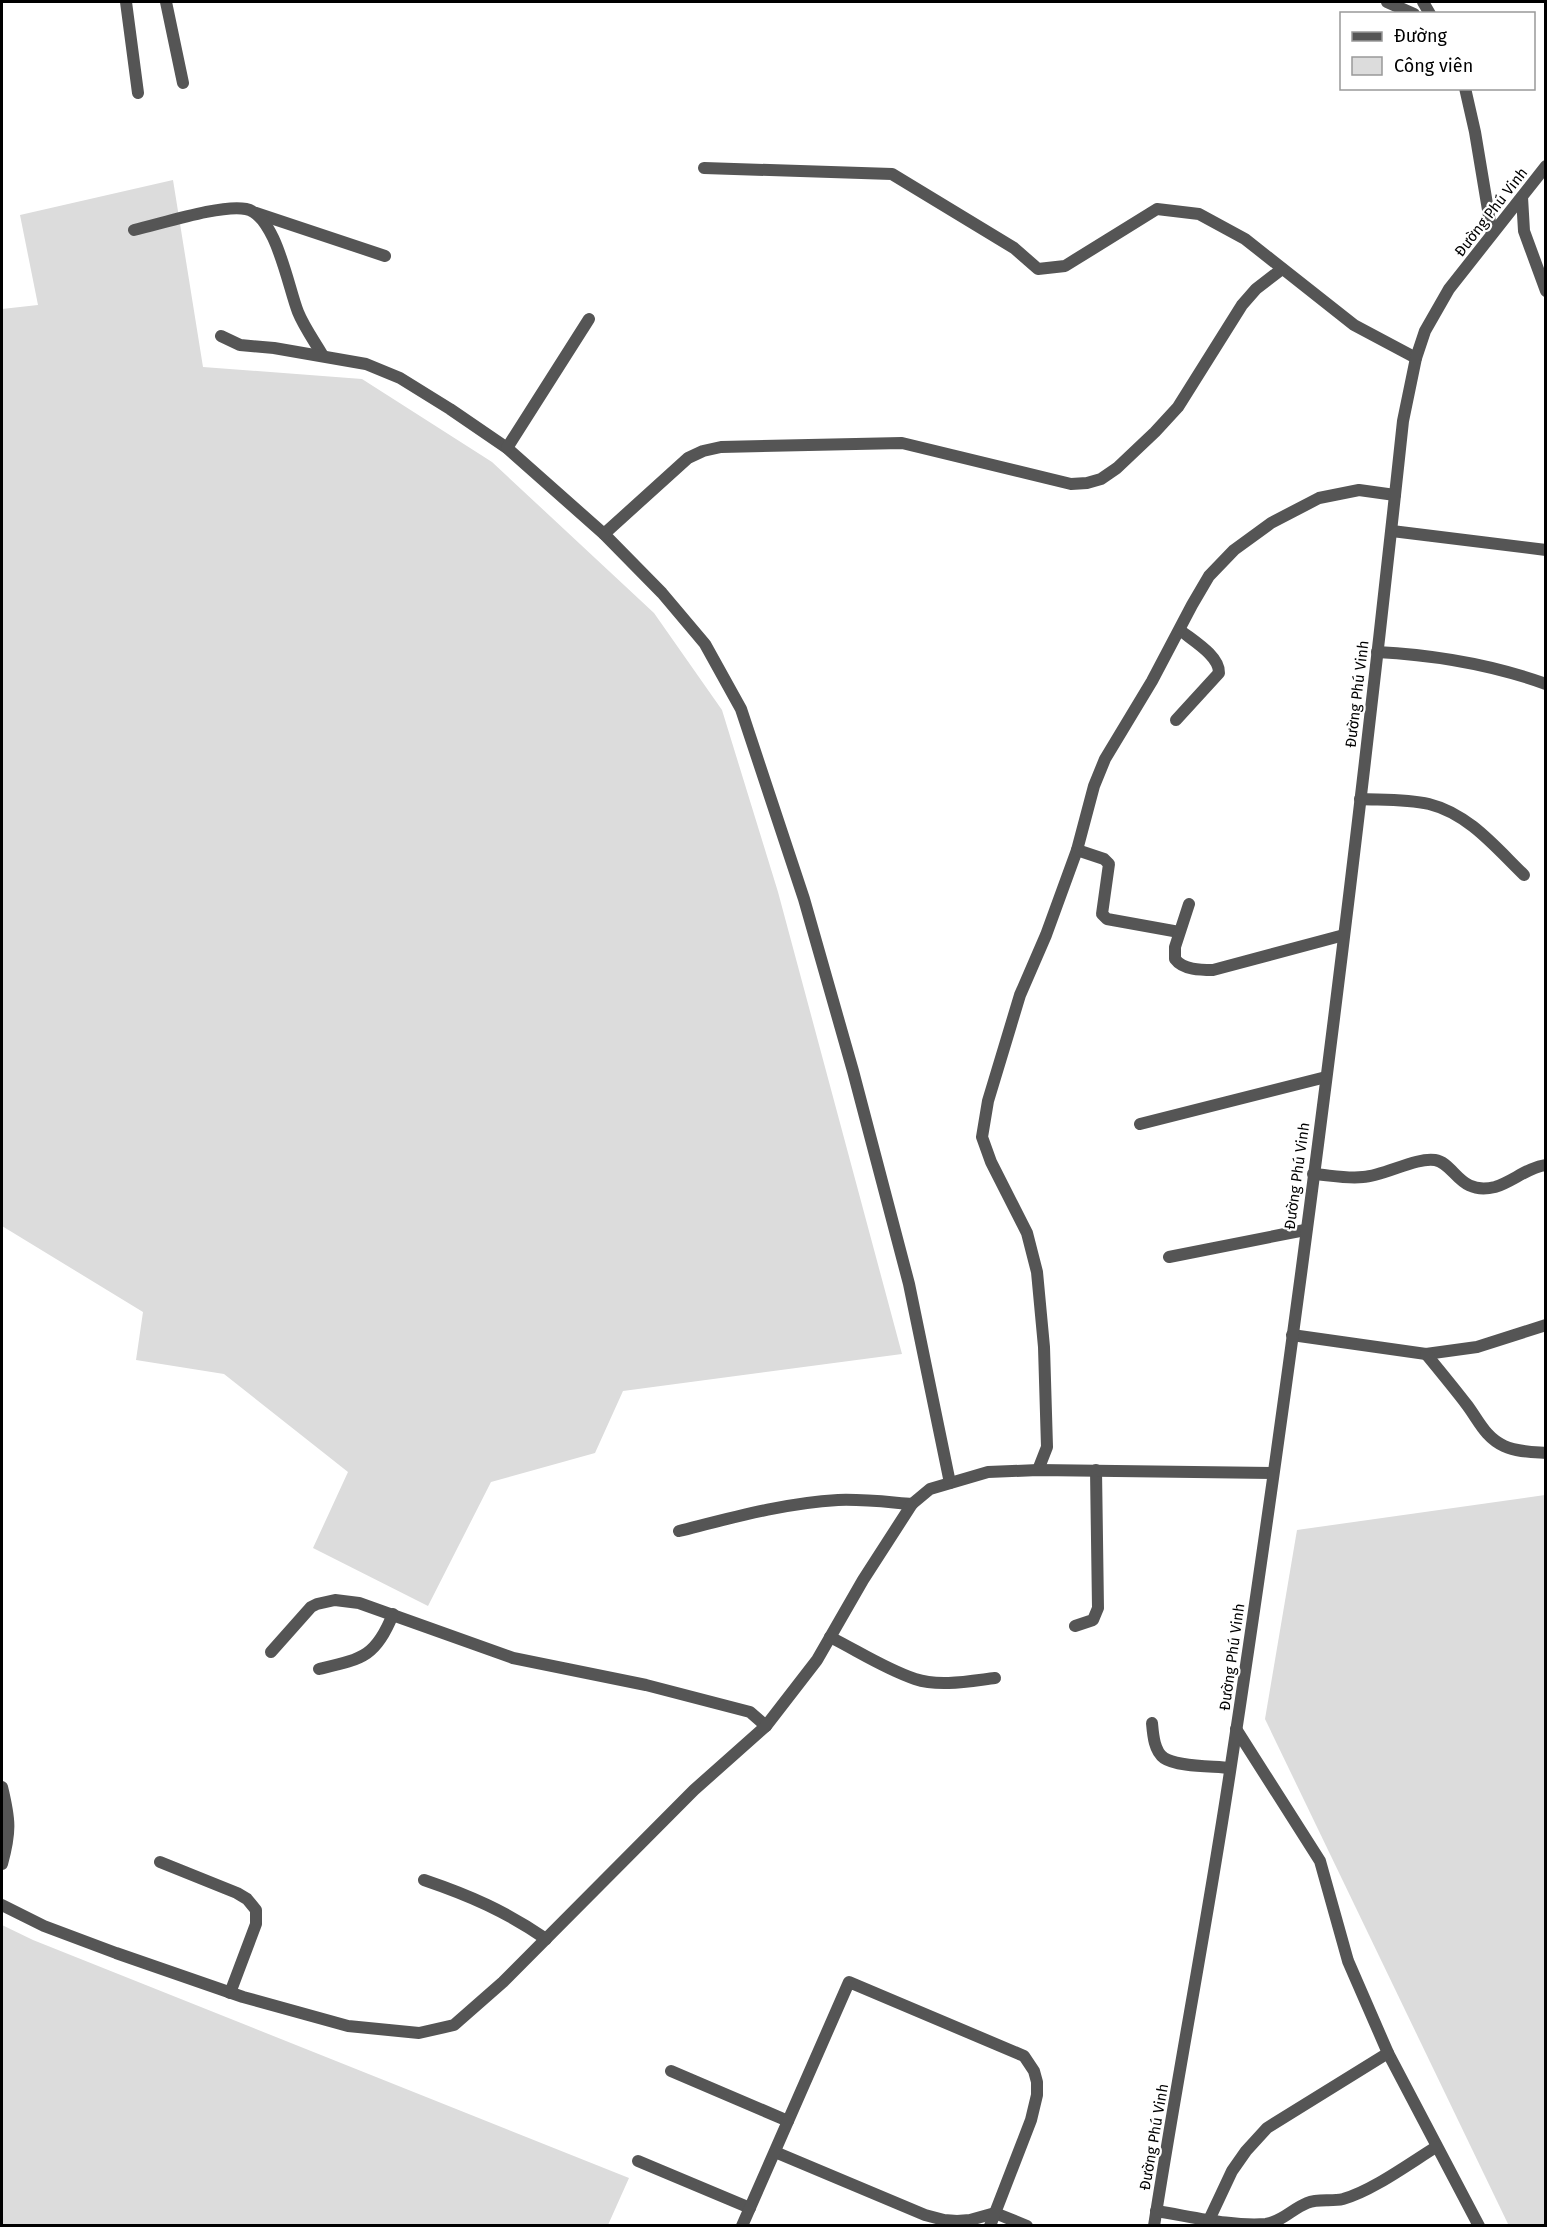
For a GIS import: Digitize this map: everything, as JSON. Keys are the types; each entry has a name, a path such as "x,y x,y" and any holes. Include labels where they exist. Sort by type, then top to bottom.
{"street":[{"path":"126,2 138,93"},
{"path":"166,2 183,83"},
{"path":"1387,2 1410,12"},
{"path":"1465,90 1492,234"},
{"name":"Đường Phú Vinh","path":"1154,2226 1230,1768 1273,1473 1344,935 1403,421 1416,358 1425,332 1449,289 1545,166"},
{"path":"704,168 892,174 1014,248 1038,269 1065,266 1157,209 1199,214 1245,239 1354,325 1416,358"},
{"path":"1522,197 1524,231 1545,291"},
{"path":"134,230 232,208 255,212 386,256"},
{"path":"255,212 267,227 284,267 298,314 323,356"},
{"path":"604,534 688,458 703,451 721,447 902,442 1071,483 1087,483 1101,479 1117,468 1178,407 1242,305 1256,289 1282,269"},
{"path":"507,448 589,319"},
{"path":"221,336 240,345 366,364 400,378 450,409 507,448 604,534 663,593 705,644 741,709 804,899 853,1071 909,1284 950,1483"},
{"path":"1038,1470 1047,1447 1044,1347 1037,1272 1027,1233 991,1162 982,1137 988,1101 1020,995 1046,935 1077,850 1094,786 1105,759 1152,681 1209,576 1234,550 1271,524 1319,498 1359,490 1395,495"},
{"path":"1392,531 1545,550"},
{"path":"1176,720 1219,673 1219,666 1214,658 1180,630"},
{"path":"1377,652 1424,655 1462,661 1514,673 1545,684"},
{"path":"1360,799 1410,801 1430,804 1448,811 1478,830 1524,875"},
{"path":"1077,850 1104,859 1109,864 1102,905 1102,914 1107,919 1179,932"},
{"path":"1189,904 1174,953 1177,962 1201,970 1213,970 1344,935"},
{"path":"1140,1124 1326,1077"},
{"path":"1313,1174 1364,1177 1408,1164 1434,1160 1442,1163 1460,1181 1473,1187 1494,1187 1545,1165"},
{"path":"1169,1257 1305,1230"},
{"path":"1292,1335 1426,1354 1477,1347 1545,1325"},
{"path":"1426,1354 1485,1433 1493,1440 1521,1451 1545,1453"},
{"path":"1076,1626 1093,1620 1098,1608 1096,1470"},
{"path":"2,1905 44,1926 230,1992 348,2026 419,2033 454,2025 503,1982 694,1790 766,1726 797,1688 912,1504 930,1489 988,1472 1096,1470 1273,1473"},
{"path":"679,1532 750,1513 816,1502 856,1500 912,1504"},
{"path":"271,1652 311,1607 335,1600 348,1601 393,1614 513,1658 646,1684 750,1712 766,1726"},
{"path":"319,1668 350,1662 377,1646 385,1635 393,1614"},
{"path":"830,1637 916,1679 958,1682 995,1678"},
{"path":"1152,1723 1154,1741 1163,1758 1174,1762 1230,1768"},
{"path":"1236,1729 1320,1861 1348,1961 1388,2052 1479,2226"},
{"path":"2,1787 9,1816 9,1831 2,1864"},
{"path":"160,1862 237,1893 247,1899 256,1910 256,1924 230,1992"},
{"path":"424,1880 493,1906 546,1939"},
{"path":"742,2226 849,1982 1024,2056 1034,2071 1037,2095 1031,2120 990,2226"},
{"path":"1209,2220 1232,2172 1246,2151 1267,2128 1388,2052"},
{"path":"671,2071 789,2121"},
{"path":"1156,2211 1244,2225 1266,2224 1282,2219 1312,2201 1342,2199 1364,2190 1436,2147"},
{"path":"775,2152 925,2215 957,2221 995,2213 1027,2226"},
{"path":"638,2162 750,2208"}],"green space":[{"path":"173,180 203,367 362,379 492,462 654,613 722,710 778,892 902,1354 623,1391 595,1453 491,1482 428,1606 313,1548 348,1472 224,1374 136,1360 143,1312 2,1226 2,309 38,305 20,215"},
{"path":"1545,1495 1545,2225 1509,2226 1265,1719 1297,1530"},
{"path":"2,1925 33,1940 629,2178 608,2225 2,2225"}]}
